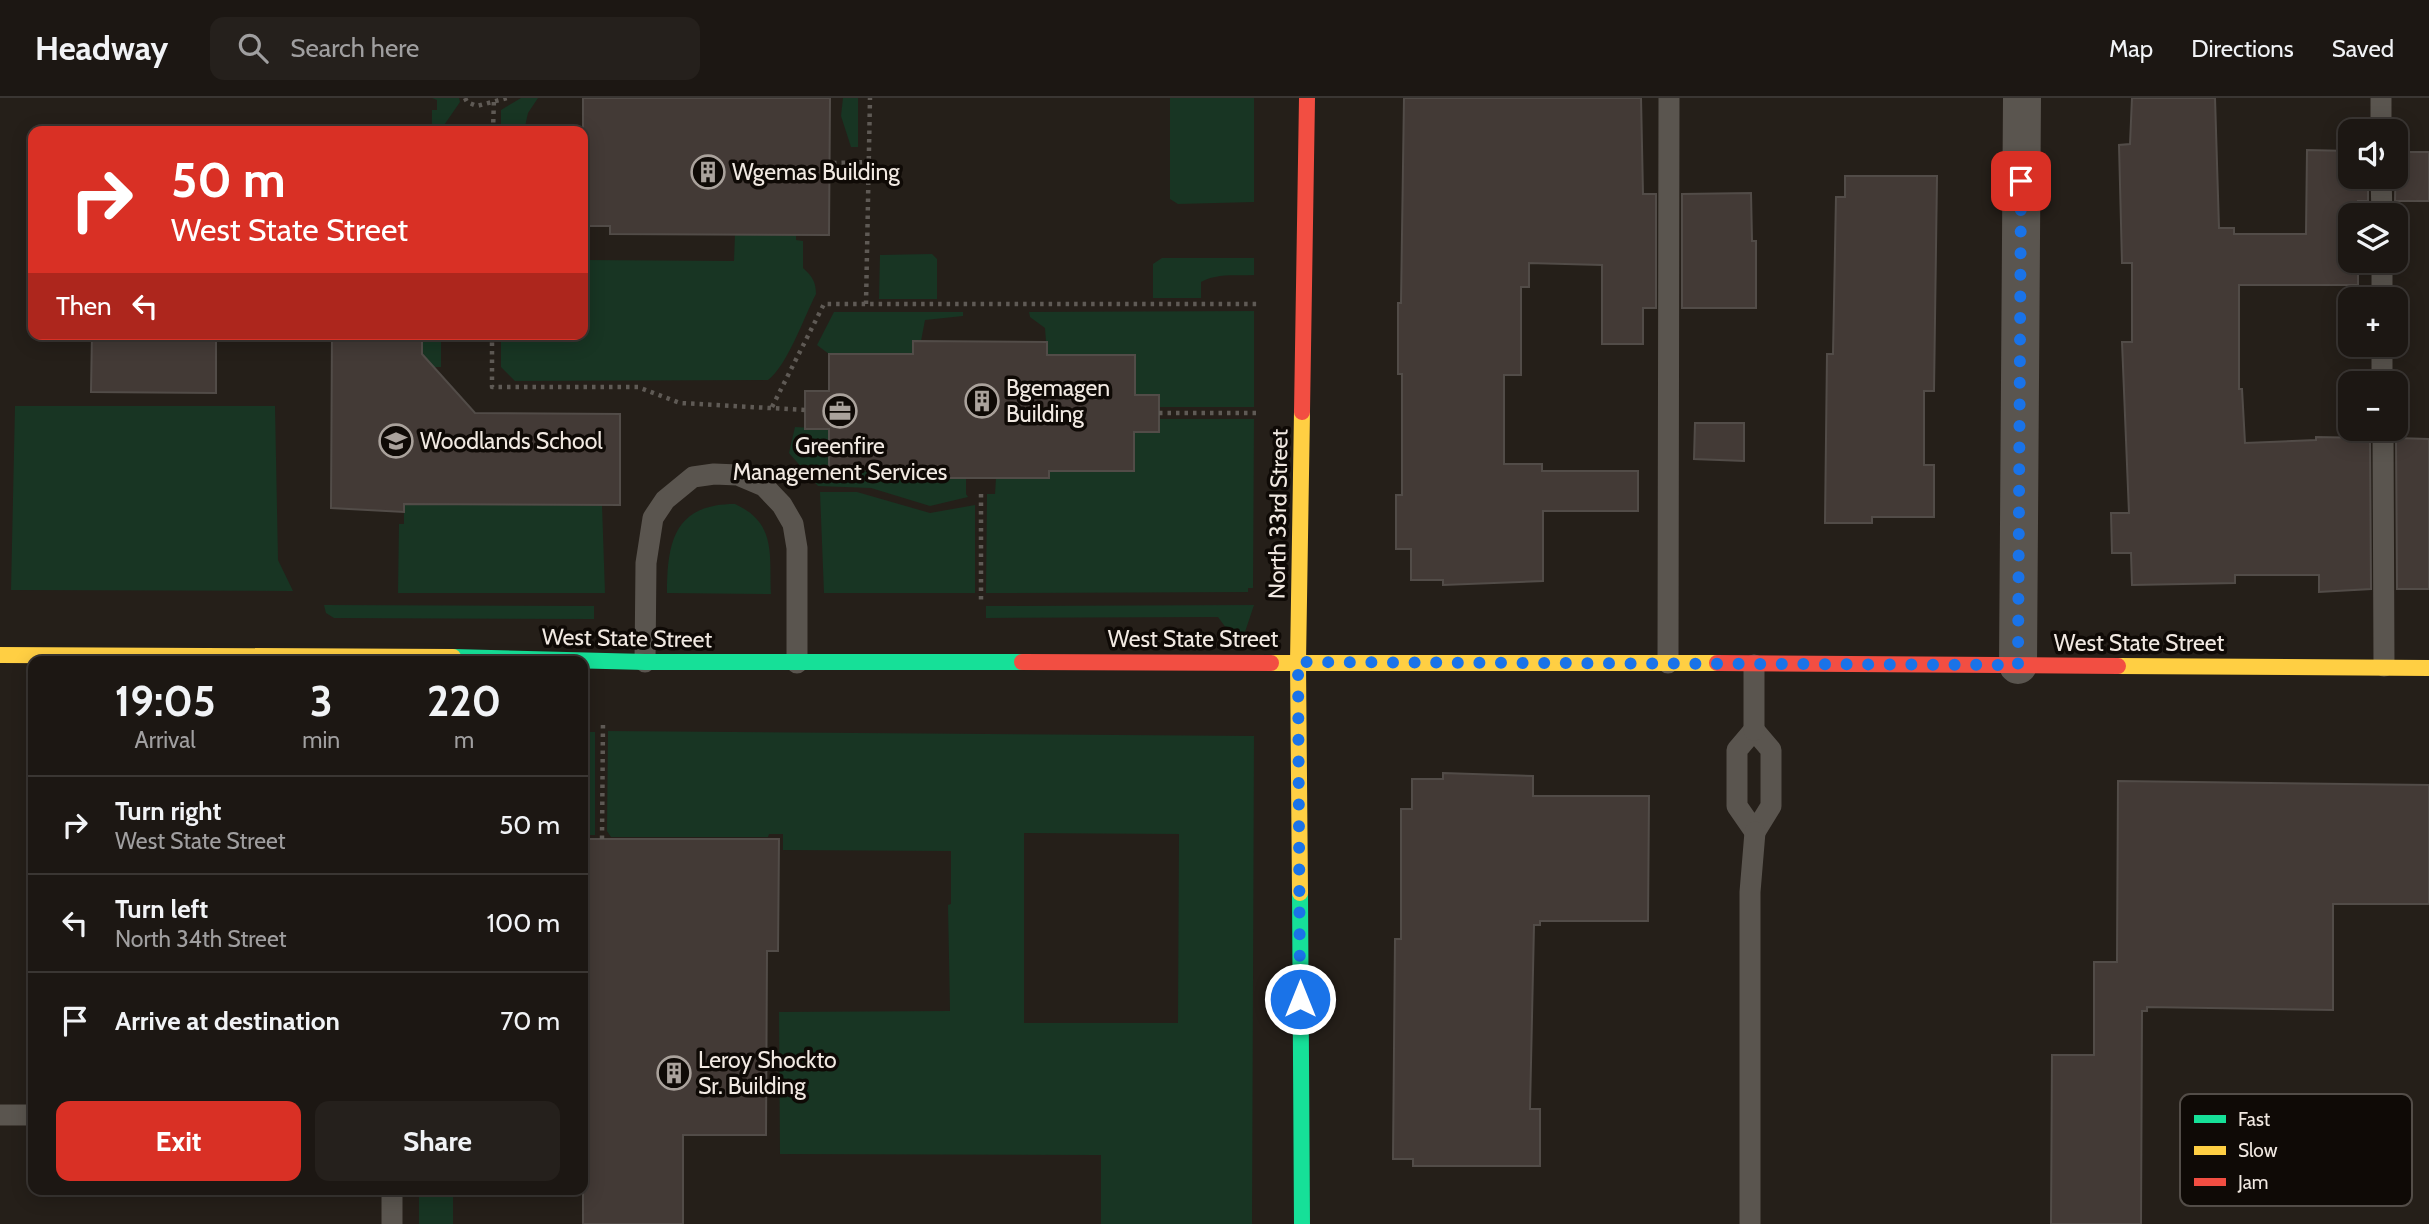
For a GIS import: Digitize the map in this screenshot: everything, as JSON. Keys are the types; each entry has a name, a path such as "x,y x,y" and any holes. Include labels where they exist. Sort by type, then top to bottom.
{"street":[{"name":"North 33rd Street","path":"1302,1224 1298,662 1307,98"},
{"path":"2018,665 2022,98"},
{"name":"West State Street","path":"0,655 418,656"},
{"name":"West State Street","path":"588,660 2429,668"}],"lane":[{"path":"1668,663 1670,98"},
{"path":"2381,98 2381,119"},
{"path":"2383,441 2384,666"},
{"path":"645,662 646,563 653,518 665,500 693,477 714,474 738,475 764,486 782,505 793,524 797,548 797,663"},
{"path":"1750,1224 1750,892 1755,832 1771,806 1771,750 1754,730 1754,665"},
{"path":"1754,730 1737,750 1737,806 1755,832"},
{"path":"0,1115 28,1115"},
{"path":"392,1195 392,1224"}],"path":[{"path":"465,98 467,103 477,106 507,98"},
{"path":"866,304 870,98"},
{"path":"494,101 494,126"},
{"path":"833,163 869,162"},
{"path":"772,407 824,304 1262,304"},
{"path":"492,340 492,387 638,387 680,403 805,410"},
{"path":"1159,413 1261,413"},
{"path":"981,494 981,600"},
{"path":"602,839 603,721"}],"green space":[{"path":"432,98 459,98 460,102 443,126 432,126 432,110 437,110 437,100"},
{"path":"521,98 538,98 528,113 525,126 501,126 501,110"},
{"path":"843,98 858,98 858,147 851,147 841,116"},
{"path":"1170,98 1254,98 1254,202 1178,204 1170,199"},
{"path":"735,234 796,235 796,240 803,241 803,268 811,277 816,294 782,364 768,380 515,381 501,367 501,340 588,340 588,260 734,261"},
{"path":"932,254 937,259 937,299 879,299 880,255"},
{"path":"1162,258 1254,258 1254,275 1207,279 1201,282 1201,298 1153,298 1153,264"},
{"path":"1254,311 1254,407 1159,407 1159,395 1135,395 1134,355 1047,355 1045,328 1030,317 1029,312"},
{"path":"834,312 963,312 963,316 925,320 921,341 913,341 913,354 829,354 817,345"},
{"path":"422,340 441,340 441,367 422,367"},
{"path":"15,406 275,406 278,560 293,591 11,590"},
{"path":"1159,419 1254,419 1253,588 1248,588 1248,592 986,593 987,494 995,494 996,478 1048,478 1049,471 1134,471 1134,432 1159,432"},
{"path":"795,427 829,429 829,470 913,470 913,478 966,478 968,497 930,506 871,488 818,486 789,453"},
{"path":"820,492 857,492 930,513 975,505 975,593 824,593"},
{"path":"404,504 602,505 605,593 398,593 399,524 404,524"},
{"path":"735,504 749,512 764,531 770,553 771,594 667,593 669,557 678,529 687,518 699,511"},
{"path":"324,605 594,606 594,619 334,618 326,613"},
{"path":"1254,605 1245,632 1229,632 1218,617 986,618 986,606"},
{"path":"608,731 1254,736 1252,1224 1101,1224 1101,1155 780,1154 779,1012 950,1011 948,905 951,904 951,851 783,850 783,834 769,834 768,837 611,837 607,831","holes":["1024,833 1179,834 1178,1023 1024,1023"]},
{"path":"588,732 595,732 595,835 588,835"},
{"path":"419,1195 453,1195 453,1224 419,1224"}],"building":[{"name":"Wgemas Building","path":"583,98 830,98 829,235 610,234 610,226 588,226 588,126 583,126"},
{"path":"1404,98 1641,98 1643,194 1656,194 1656,308 1643,308 1643,344 1602,344 1602,265 1529,263 1529,287 1521,287 1521,375 1504,375 1504,464 1542,464 1542,471 1638,471 1638,511 1543,511 1543,581 1443,585 1443,580 1411,580 1411,549 1396,549 1396,495 1402,495 1402,374 1398,374 1398,303 1401,303"},
{"path":"2132,98 2215,98 2219,228 2234,228 2234,234 2306,234 2307,150 2338,151 2338,189 2368,189 2368,201 2338,203 2338,273 2358,273 2358,285 2239,285 2239,389 2242,389 2245,443 2316,440 2316,437 2338,437 2338,441 2370,441 2371,589 2319,592 2319,575 2235,575 2235,583 2132,585 2131,553 2112,553 2111,513 2129,513 2122,342 2132,342 2132,263 2122,263 2119,145 2130,144"},
{"path":"2408,152 2429,152 2429,201 2395,201 2395,189 2408,189"},
{"path":"1845,176 1937,176 1934,391 1924,391 1924,465 1934,465 1934,517 1872,517 1872,523 1825,523 1827,354 1833,354 1836,197 1845,197"},
{"path":"1751,193 1752,241 1756,241 1756,308 1682,308 1682,194"},
{"path":"92,340 216,340 216,393 91,392"},
{"path":"332,340 422,340 422,354 475,413 620,414 620,505 404,504 404,512 331,508"},
{"name":"Bgemagen Building","path":"913,341 1047,342 1047,355 1135,355 1135,395 1159,395 1159,432 1134,432 1134,471 1049,471 1049,478 912,478 913,470 829,470 829,429 805,429 805,391 829,391 829,354 913,354"},
{"path":"1695,423 1744,423 1744,461 1694,459"},
{"path":"2429,439 2429,589 2397,589 2396,441"},
{"path":"1443,773 1533,776 1533,796 1649,796 1648,921 1540,921 1540,925 1534,925 1530,1109 1540,1109 1540,1166 1413,1166 1413,1159 1393,1159 1395,939 1401,939 1401,809 1412,809 1412,779 1443,779"},
{"path":"2118,781 2429,785 2429,904 2333,904 2333,1010 2147,1007 2147,1011 2142,1011 2141,1224 2051,1224 2052,1055 2094,1055 2094,962 2117,962"},
{"name":"Leroy Shockto Sr. Building","path":"588,839 779,839 778,951 767,951 766,1135 683,1135 683,1224 583,1224 583,1195 588,1195"}],"traffic: fast":[{"path":"588,661 1022,662"},
{"path":"1300,893 1302,1224"}],"traffic: slow":[{"path":"1300,893 1298,662 1302,412"},
{"path":"0,655 226,656"},
{"path":"1271,663 1717,663"},
{"path":"2118,666 2429,668"}],"traffic: jam":[{"path":"1302,412 1307,98"},
{"path":"1022,662 1271,663"},
{"path":"1717,663 2118,666"}],"place":[{"name":"Wgemas Building","path":"708,172"},
{"name":"Bgemagen Building","path":"982,401"},
{"name":"Greenfire Management Services","path":"840,411"},
{"name":"Woodlands School","path":"396,441"},
{"name":"Leroy Shockto Sr. Building","path":"674,1073"}],"route":[{"path":"1300,999 1298,662 2018,665 2021,181"}]}
